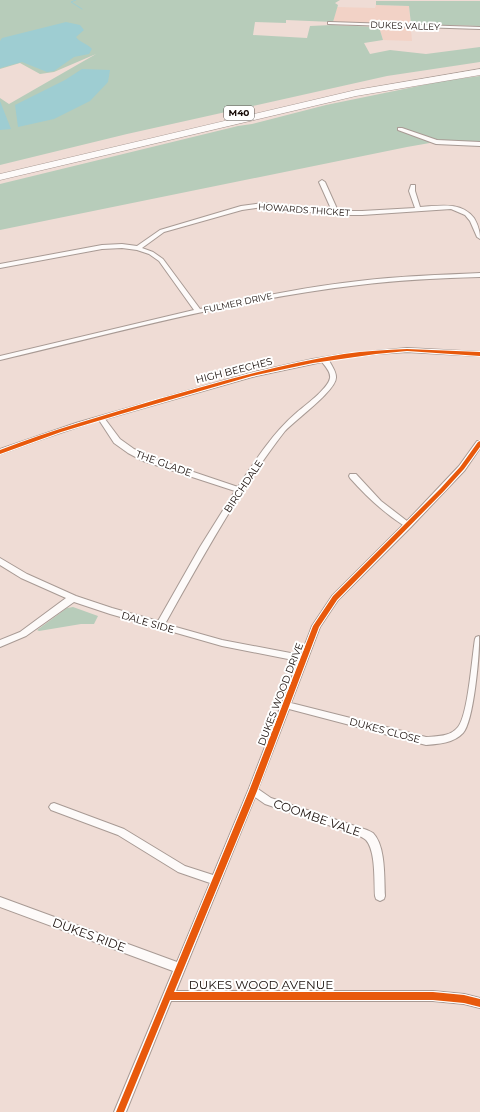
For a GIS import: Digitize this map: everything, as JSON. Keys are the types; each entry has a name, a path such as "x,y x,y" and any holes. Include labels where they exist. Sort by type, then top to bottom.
{"highway":[{"name":"M40","path":"0,170 332,91 397,78 480,66"},
{"name":"M40","path":"0,177 356,93 480,72"}],"street":[{"name":"DUKES VALLEY","path":"330,23 480,28"},
{"path":"400,130 436,142 480,144"},
{"path":"322,182 336,213"},
{"path":"413,186 412,191 418,209"},
{"name":"HOWARDS THICKET","path":"138,248 162,231 241,208 263,205 336,213 362,213 451,207 459,208 466,212 473,221 480,237"},
{"path":"473,221 480,220"},
{"path":"0,266 102,247 122,246 138,248 151,253 161,260 198,311"},
{"name":"FULMER DRIVE","path":"0,358 258,298 314,289 406,278 480,275"},
{"name":"HIGH BEECHES","path":"0,452 32,439 101,418 209,386 269,371 365,353 408,350 480,354"},
{"name":"BIRCHDALE","path":"160,625 218,524 284,427 326,389 332,380 333,373 325,360"},
{"name":"THE GLADE","path":"101,418 117,441 146,459 240,490"},
{"name":"DUKES WOOD DRIVE","path":"168,996 253,791 316,626 335,598 408,525 462,468 480,443"},
{"path":"352,476 374,500 408,525"},
{"name":"DALE SIDE","path":"0,560 24,576 73,598 110,611 222,643 304,659"},
{"path":"0,644 23,634 73,598"},
{"name":"DUKES CLOSE","path":"287,705 426,741 446,740 460,731 467,719 479,640"},
{"name":"COOMBE VALE","path":"253,791 268,801 369,836 374,844 377,854 380,896"},
{"path":"54,807 121,832 182,869 216,880"},
{"name":"DUKES RIDE","path":"0,902 179,968"},
{"path":"120,1112 168,996"},
{"name":"DUKES WOOD AVENUE","path":"168,996 432,996 464,998 480,1003"}],"shaded area":[{"path":"376,5 409,6 412,41 383,40 379,27 332,25 337,7 375,8"}],"green space":[{"path":"0,0 340,0 335,3 338,5 333,22 286,20 286,23 255,22 253,35 307,38 310,26 332,25 379,27 383,40 364,43 370,54 390,50 426,54 480,47 480,62 387,76 127,134 0,165 0,98 9,104 96,54 54,72 40,74 20,63 0,69"},
{"path":"376,1 480,1 480,26 411,24 409,6 376,5"},
{"path":"480,76 480,145 441,141 407,147 0,230 0,184 326,105 443,81"},
{"path":"73,607 98,616 94,624 81,624 39,631 37,630 67,608"}],"water":[{"path":"66,22 80,25 84,30 76,37 79,41 88,45 92,49 89,54 74,57 54,71 47,72 22,62 0,68 0,41 2,38"},
{"path":"82,69 110,70 108,82 90,101 54,119 18,127 15,105 65,80"},
{"path":"0,101 11,129 0,130"}],"waterway":[{"path":"76,0 71,2 82,9"}],"cycle path":[{"path":"0,452 20,444 119,412 250,375 313,361 376,352 407,350 480,354"},
{"path":"168,996 253,791 316,626 335,598 442,490 462,468 480,443"},
{"path":"120,1112 168,996 433,996 464,999 480,1003"}]}
